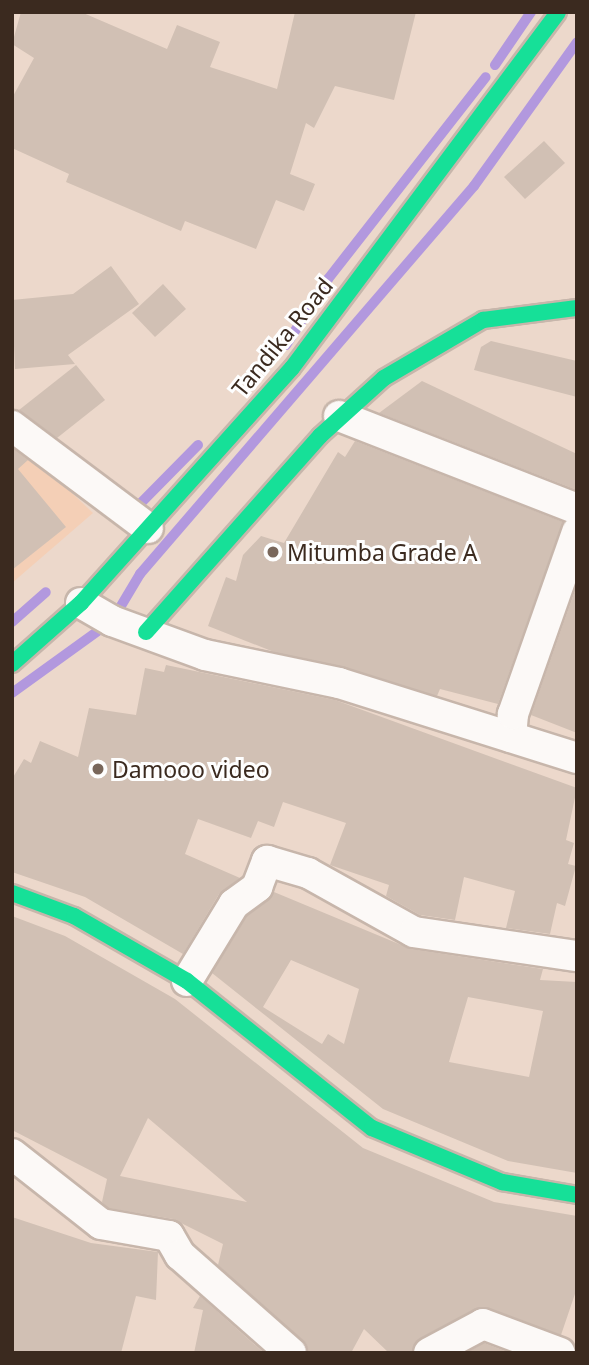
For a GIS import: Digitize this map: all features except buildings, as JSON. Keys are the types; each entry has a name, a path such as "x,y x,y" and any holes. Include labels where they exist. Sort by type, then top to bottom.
{"street":[{"name":"Tandika Road","path":"12,664 81,603 292,368 558,12"},
{"path":"146,632 339,416 431,346 483,320 577,308"},
{"path":"339,416 577,509"},
{"path":"12,426 148,528"},
{"path":"511,737 513,714 577,532"},
{"path":"81,603 205,655 339,683 577,758"},
{"path":"187,981 234,904 257,887 267,861 308,873 414,932 577,956"},
{"path":"12,893 74,916 187,981 372,1128 502,1182 577,1195"},
{"path":"12,1154 101,1224 169,1236 188,1264 291,1353"},
{"path":"429,1353 483,1324 560,1353"}],"shaded area":[{"path":"12,436 93,513 12,583"}],"waterway":[{"path":"495,65 531,12"},
{"path":"12,693 112,621 140,574 474,186 577,42"},
{"path":"286,345 328,279 486,77"},
{"path":"132,512 198,445"},
{"path":"12,622 46,592"}],"traffic: fast":[{"path":"12,664 81,603 292,368 558,12"},
{"path":"146,632 320,436 384,378 483,320 577,308"},
{"path":"12,893 74,916 187,981 372,1128 502,1182 577,1195"}],"place":[{"name":"Mitumba Grade A","path":"273,552"},
{"name":"Damooo video","path":"98,769"}]}
